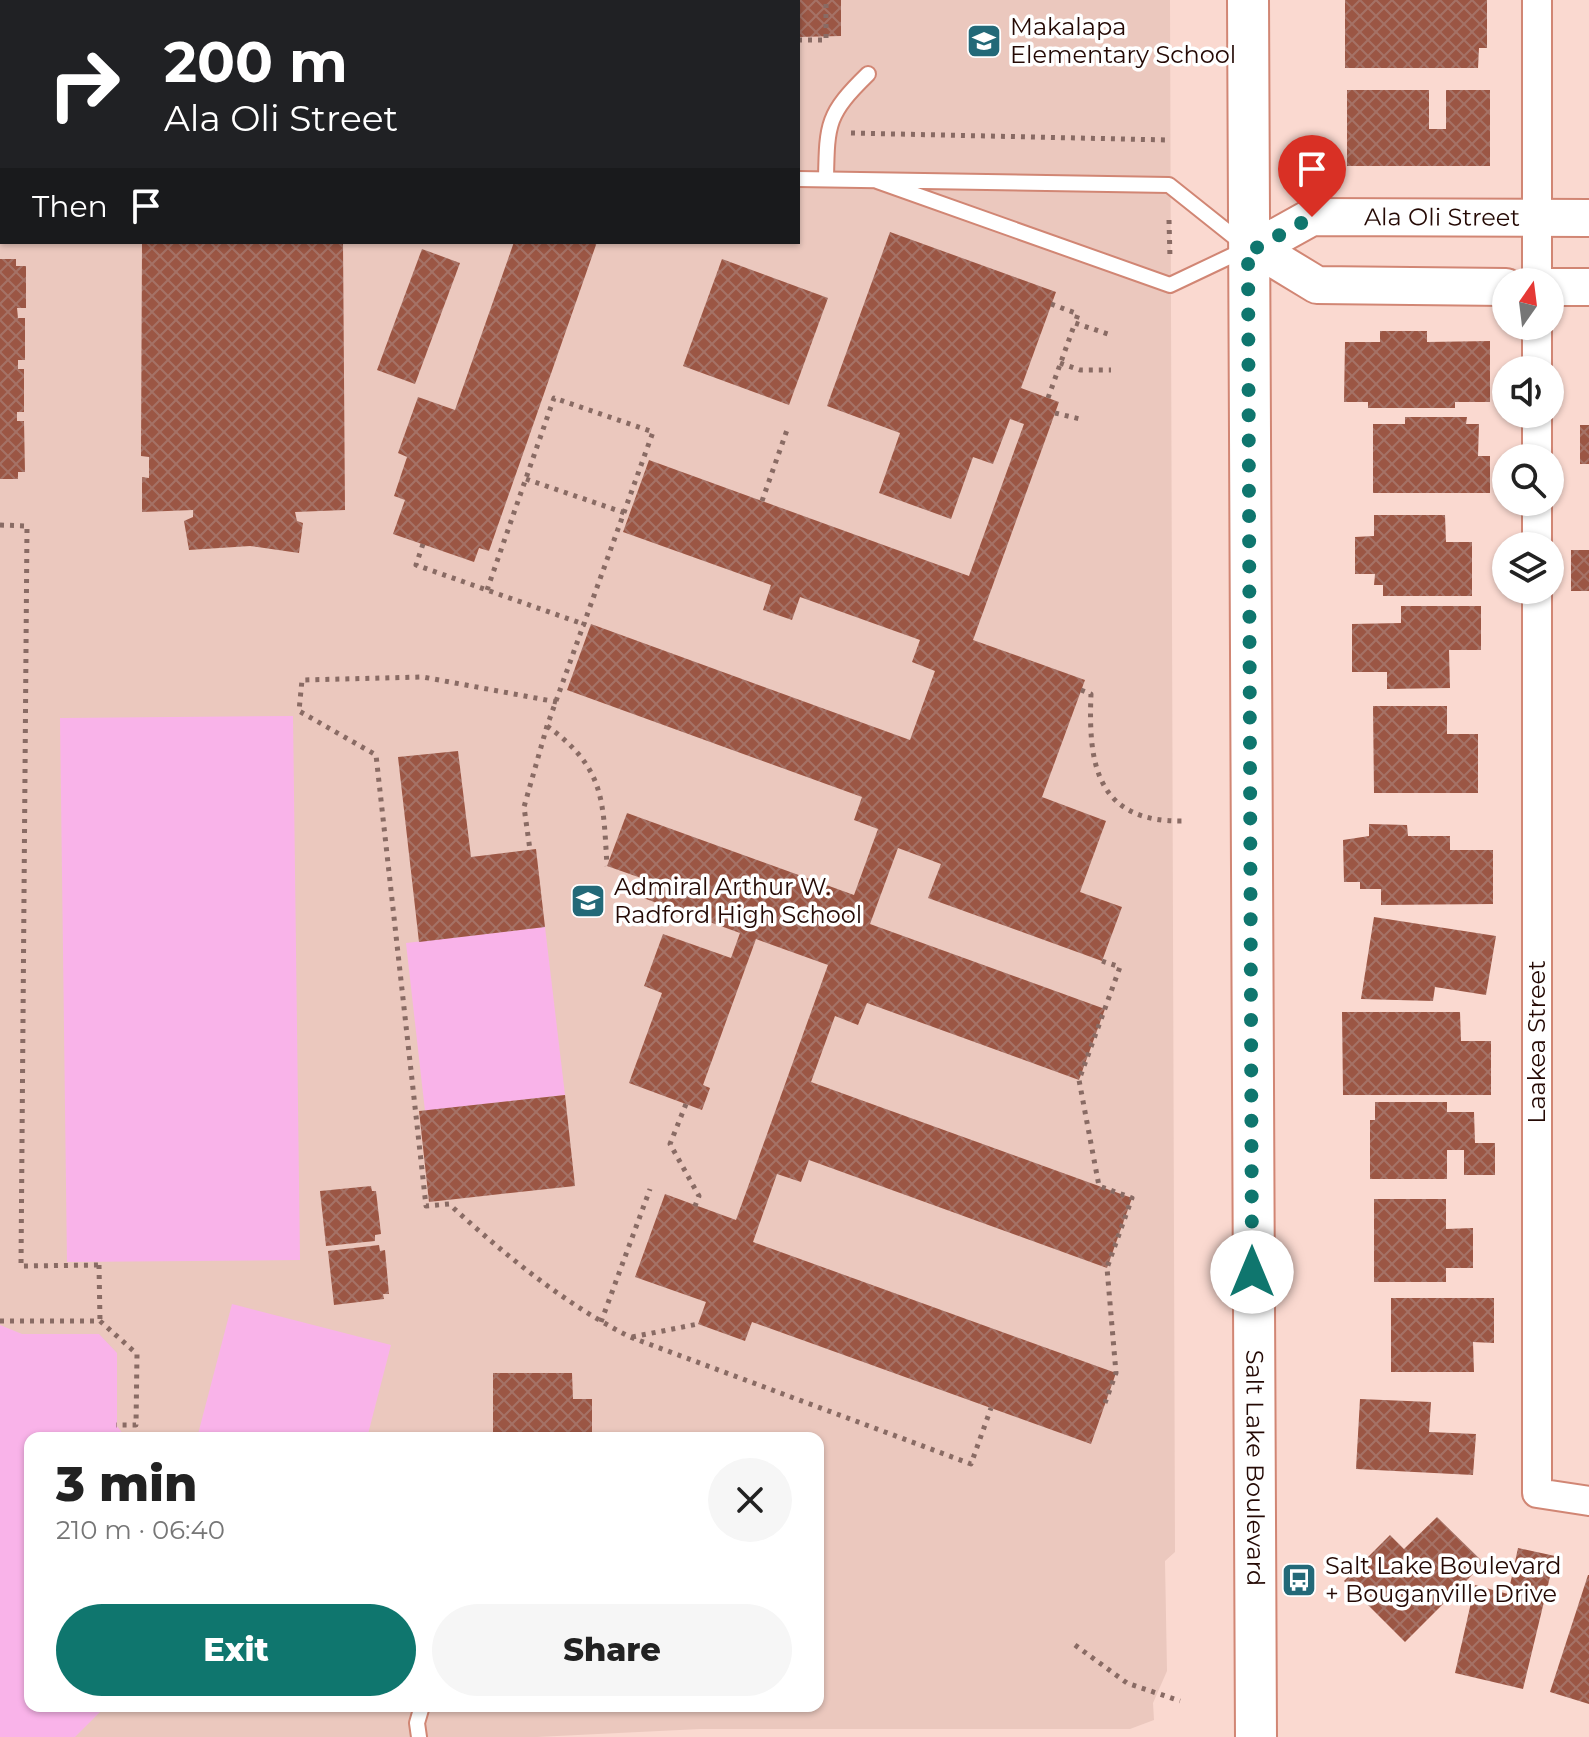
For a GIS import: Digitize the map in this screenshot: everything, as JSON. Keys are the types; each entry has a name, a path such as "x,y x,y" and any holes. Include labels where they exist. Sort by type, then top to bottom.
{"main road":[{"name":"Salt Lake Boulevard","path":"1248,0 1252,248 1256,1737"}],"street":[{"path":"1537,0 1537,268"},
{"name":"Ala Oli Street","path":"1252,248 1312,217 1589,218"},
{"path":"1252,248 1317,285 1492,287"},
{"path":"1564,287 1589,287"},
{"name":"Laakea Street","path":"1537,604 1537,1493 1589,1501"}],"lane":[{"path":"826,179 827,133 838,103 868,74"},
{"path":"800,179 1169,185 1252,248 1170,285 877,181"},
{"path":"419,1737 417,1723 420,1712"}],"path":[{"path":"800,40 826,40 826,0"},
{"path":"827,133 1168,140"},
{"path":"1169,220 1170,259"},
{"path":"1048,398 1078,314 1051,304"},
{"path":"1075,323 1111,335"},
{"path":"1060,363 1080,370 1111,370"},
{"path":"487,590 554,398 653,432 586,625 547,726 524,807 530,850"},
{"path":"1055,413 1080,419"},
{"path":"762,501 787,430"},
{"path":"526,479 625,513"},
{"path":"0,525 27,526 21,1266 99,1263 100,1321"},
{"path":"423,544 416,565 586,625"},
{"path":"557,702 423,677 302,680 299,711 376,755 426,1206 449,1204 507,1256 601,1322 630,1337 971,1464 991,1408"},
{"path":"1081,690 1091,694 1093,762 1116,803 1141,817 1182,821"},
{"path":"547,726 572,744 602,792 607,866"},
{"path":"1102,961 1120,967 1079,1080 1099,1186 1132,1198 1107,1268 1116,1373 1105,1403"},
{"path":"686,1104 670,1144 699,1196 695,1206"},
{"path":"601,1322 650,1189"},
{"path":"0,1321 100,1321 137,1354 136,1425 116,1425"},
{"path":"630,1337 698,1324"},
{"path":"1075,1645 1127,1683 1180,1701"}],"shaded area":[{"name":"Admiral Arthur W. Radford High School","path":"800,0 1170,0 1175,1552 1165,1561 1167,1671 1153,1703 1154,1720 1130,1729 700,1729 537,1737 0,1737 0,244 800,244"},
{"path":"293,716 300,1260 67,1262 60,718"},
{"path":"545,927 565,1095 425,1111 406,943"},
{"path":"232,1304 391,1345 369,1432 199,1432"},
{"path":"0,1325 22,1334 99,1334 117,1353 117,1426 122,1432 24,1432 24,1712 100,1712 75,1737 0,1737"}],"building":[{"path":"800,0 841,0 841,36 800,37"},
{"path":"1345,0 1487,0 1487,48 1479,48 1478,68 1345,68"},
{"path":"1347,90 1429,90 1429,129 1446,129 1446,90 1490,90 1490,166 1347,166"},
{"path":"890,232 1056,292 1021,388 1059,402 973,640 1085,680 1042,797 1106,821 1080,892 1122,907 1102,961 928,898 941,864 898,848 870,924 1105,1009 1079,1080 867,1003 858,1025 835,1016 811,1082 1132,1198 1107,1268 809,1160 801,1182 777,1174 753,1242 1116,1373 1091,1444 752,1322 745,1341 698,1324 706,1302 635,1277 665,1194 736,1220 828,965 756,939 703,1085 710,1088 702,1110 629,1083 662,993 644,986 663,934 731,958 740,933 635,895 641,878 607,866 627,813 854,895 878,829 854,820 862,797 567,690 591,624 910,740 935,671 912,662 920,640 800,597 792,620 763,610 771,585 623,532 649,460 969,576 1024,424 1010,419 993,464 973,457 951,519 879,493 900,433 827,406"},
{"path":"142,244 343,244 345,510 295,512 297,521 303,523 299,553 250,546 189,550 184,521 193,517 193,510 142,512 142,477 149,478 149,457 141,456"},
{"path":"513,244 596,244 489,551 479,548 474,562 393,534 405,500 394,496 407,457 398,453 418,397 455,410"},
{"path":"422,249 460,263 415,384 377,370"},
{"path":"0,259 16,259 16,266 26,266 26,308 17,308 18,318 25,318 25,360 18,360 18,369 24,369 24,412 17,412 17,421 24,421 25,472 18,472 18,479 0,479"},
{"path":"722,259 828,298 789,405 683,366"},
{"path":"1380,331 1427,331 1427,342 1490,341 1490,402 1455,402 1455,408 1368,408 1368,402 1344,402 1345,342 1380,342"},
{"path":"1405,417 1467,417 1466,424 1479,424 1478,456 1490,456 1490,493 1373,493 1373,424 1405,424"},
{"path":"1580,425 1589,425 1589,464 1580,464"},
{"path":"1374,515 1445,515 1446,542 1472,542 1472,596 1383,596 1383,585 1374,585 1375,574 1355,574 1355,537 1374,536"},
{"path":"1571,550 1589,550 1589,591 1571,591"},
{"path":"1401,606 1481,606 1481,650 1449,650 1450,688 1387,689 1387,672 1352,672 1352,624 1401,623"},
{"path":"1373,706 1447,706 1447,734 1478,734 1478,793 1374,793"},
{"path":"458,751 471,857 536,849 545,927 419,942 398,757"},
{"path":"1369,824 1407,825 1408,836 1450,836 1450,850 1493,850 1493,904 1381,905 1381,889 1360,889 1360,882 1344,882 1343,840 1369,836"},
{"path":"1374,917 1496,936 1486,995 1435,987 1433,1001 1361,999"},
{"path":"1342,1012 1460,1012 1461,1041 1491,1041 1491,1095 1343,1095"},
{"path":"565,1095 575,1186 429,1202 419,1111"},
{"path":"1375,1102 1447,1102 1447,1112 1474,1112 1475,1143 1495,1143 1495,1175 1464,1175 1464,1150 1447,1150 1447,1179 1370,1179 1370,1120 1375,1120"},
{"path":"371,1186 372,1191 376,1191 381,1234 375,1235 375,1241 326,1246 320,1191"},
{"path":"1374,1199 1446,1199 1446,1229 1473,1228 1473,1268 1446,1268 1446,1282 1374,1282"},
{"path":"379,1245 380,1251 385,1250 389,1294 383,1294 384,1299 334,1305 328,1251"},
{"path":"1391,1298 1494,1298 1494,1343 1473,1342 1474,1372 1391,1372"},
{"path":"493,1373 572,1373 573,1399 592,1399 592,1432 493,1432"},
{"path":"1360,1399 1431,1402 1429,1432 1476,1434 1473,1475 1356,1469"},
{"path":"1437,1517 1484,1563 1405,1642 1344,1581 1390,1535 1404,1549"},
{"path":"1518,1548 1555,1556 1523,1689 1455,1673 1475,1585 1508,1594"},
{"path":"1589,1575 1589,1704 1550,1692"}],"place":[{"name":"Makalapa Elementary School","path":"984,41"},
{"name":"Admiral Arthur W. Radford High School","path":"588,901"},
{"name":"Salt Lake Boulevard + Bouganville Drive","path":"1299,1580"}],"route":[{"path":"1252,1272 1248,248 1256,248 1312,217"}]}
